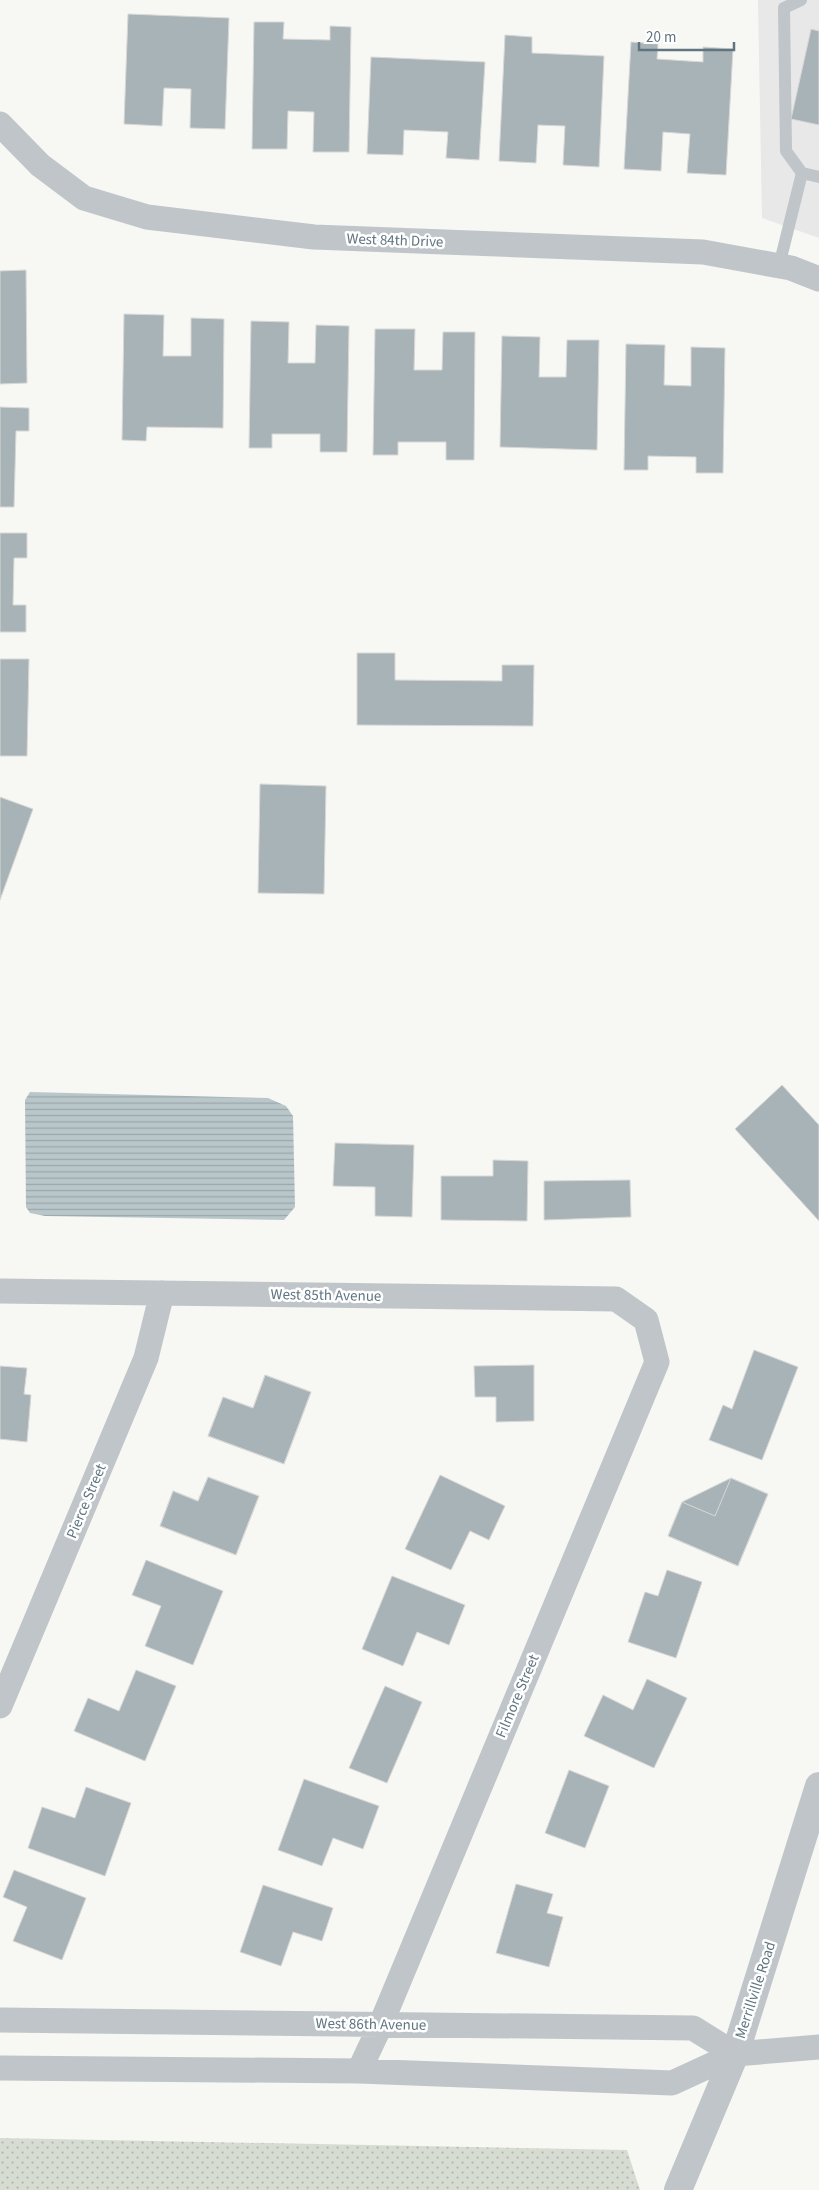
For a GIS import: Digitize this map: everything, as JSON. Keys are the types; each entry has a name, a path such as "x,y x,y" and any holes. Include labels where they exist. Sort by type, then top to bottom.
{"street":[{"name":"West 84th Drive","path":"0,124 40,165 84,198 147,217 314,237 703,252 791,268 819,279"},
{"name":"West 85th Avenue","path":"0,1291 616,1298 646,1320"},
{"name":"Pierce Street","path":"0,1706 146,1358 162,1293"},
{"name":"Filmore Street","path":"359,2071 381,2024 657,1362 646,1320"},
{"name":"Merrillville Road","path":"678,2190 734,2054 819,1786"},
{"name":"West 86th Avenue","path":"0,2020 693,2028 734,2054"},
{"path":"0,2068 359,2071 672,2083 734,2054 819,2047"}],"lane":[{"path":"801,0 784,8 786,151 802,173 819,177"},
{"path":"779,266 802,173"}],"shaded area":[{"path":"758,0 819,0 819,238 762,218"},
{"path":"30,1092 268,1098 286,1106 293,1116 295,1207 284,1220 45,1216 30,1213 26,1207 25,1100"},
{"path":"0,2138 627,2150 640,2190 0,2190"}],"building":[{"path":"128,14 229,18 225,129 190,128 191,89 164,88 162,126 124,124"},
{"path":"254,22 284,22 283,39 330,40 330,26 351,27 349,152 313,152 314,112 288,111 287,149 252,149"},
{"path":"811,29 819,31 819,125 791,119"},
{"path":"505,35 532,37 532,53 604,56 599,167 563,165 565,126 538,125 536,163 499,161"},
{"path":"631,42 658,44 657,59 703,62 703,47 733,49 726,175 687,173 690,134 663,132 661,171 624,169"},
{"path":"371,57 485,62 479,160 446,158 448,132 404,130 403,155 367,154"},
{"path":"26,270 27,383 0,384 0,271"},
{"path":"124,314 164,315 163,356 191,356 191,318 224,319 223,428 147,427 146,441 122,440"},
{"path":"251,321 289,322 288,363 315,363 316,325 349,326 347,452 320,452 320,434 272,434 272,448 249,448"},
{"path":"375,329 415,329 414,370 442,370 443,332 475,332 474,460 446,460 446,442 398,442 398,455 373,455"},
{"path":"502,336 540,337 539,377 566,377 567,340 599,340 597,450 500,447"},
{"path":"626,344 665,345 664,385 691,386 691,347 725,348 723,473 696,473 696,457 648,456 648,470 624,470"},
{"path":"0,407 29,408 29,431 16,431 14,507 0,507"},
{"path":"0,533 27,533 27,558 14,558 13,605 26,605 26,632 0,632"},
{"path":"357,653 395,653 395,680 502,681 502,665 534,665 533,726 357,725"},
{"path":"0,659 29,659 27,756 0,756"},
{"path":"260,784 326,786 324,894 258,893"},
{"path":"0,797 33,809 0,900"},
{"path":"782,1085 819,1125 819,1221 735,1129"},
{"path":"335,1143 414,1145 412,1217 375,1216 375,1187 333,1186"},
{"path":"493,1160 528,1161 527,1221 441,1220 441,1176 493,1176"},
{"path":"630,1180 631,1217 544,1220 544,1181"},
{"path":"754,1350 798,1367 762,1460 709,1440 723,1405 732,1409"},
{"path":"534,1365 534,1421 496,1422 496,1397 475,1397 474,1366"},
{"path":"0,1366 27,1368 24,1394 31,1395 27,1442 0,1439"},
{"path":"265,1375 311,1392 284,1464 208,1436 223,1397 253,1408"},
{"path":"265,1375 311,1392 284,1464 208,1436 223,1397 253,1408"},
{"path":"440,1475 505,1506 489,1540 470,1531 451,1570 405,1549"},
{"path":"208,1477 259,1496 236,1555 160,1526 173,1491 198,1501"},
{"path":"208,1477 259,1496 236,1555 160,1526 173,1491 198,1501"},
{"path":"731,1478 768,1494 738,1566 668,1536 682,1502"},
{"path":"731,1478 768,1494 738,1566 668,1536 682,1502 715,1516"},
{"path":"146,1560 223,1591 193,1665 145,1646 161,1606 132,1595"},
{"path":"667,1570 702,1582 676,1658 628,1642 645,1592 658,1596"},
{"path":"392,1576 465,1605 449,1645 417,1632 403,1666 362,1649"},
{"path":"136,1670 176,1686 145,1761 74,1731 88,1698 119,1711"},
{"path":"647,1679 687,1698 654,1768 584,1736 603,1695 633,1710"},
{"path":"385,1686 422,1702 387,1783 349,1768"},
{"path":"569,1770 609,1786 585,1848 545,1833"},
{"path":"304,1779 379,1806 363,1849 333,1838 322,1866 278,1850"},
{"path":"86,1787 131,1803 105,1876 28,1848 42,1807 75,1818"},
{"path":"14,1870 86,1898 62,1960 13,1941 27,1907 3,1897"},
{"path":"516,1884 553,1894 547,1913 563,1917 549,1967 496,1953"},
{"path":"263,1885 333,1908 322,1941 293,1932 281,1966 240,1952"}]}
